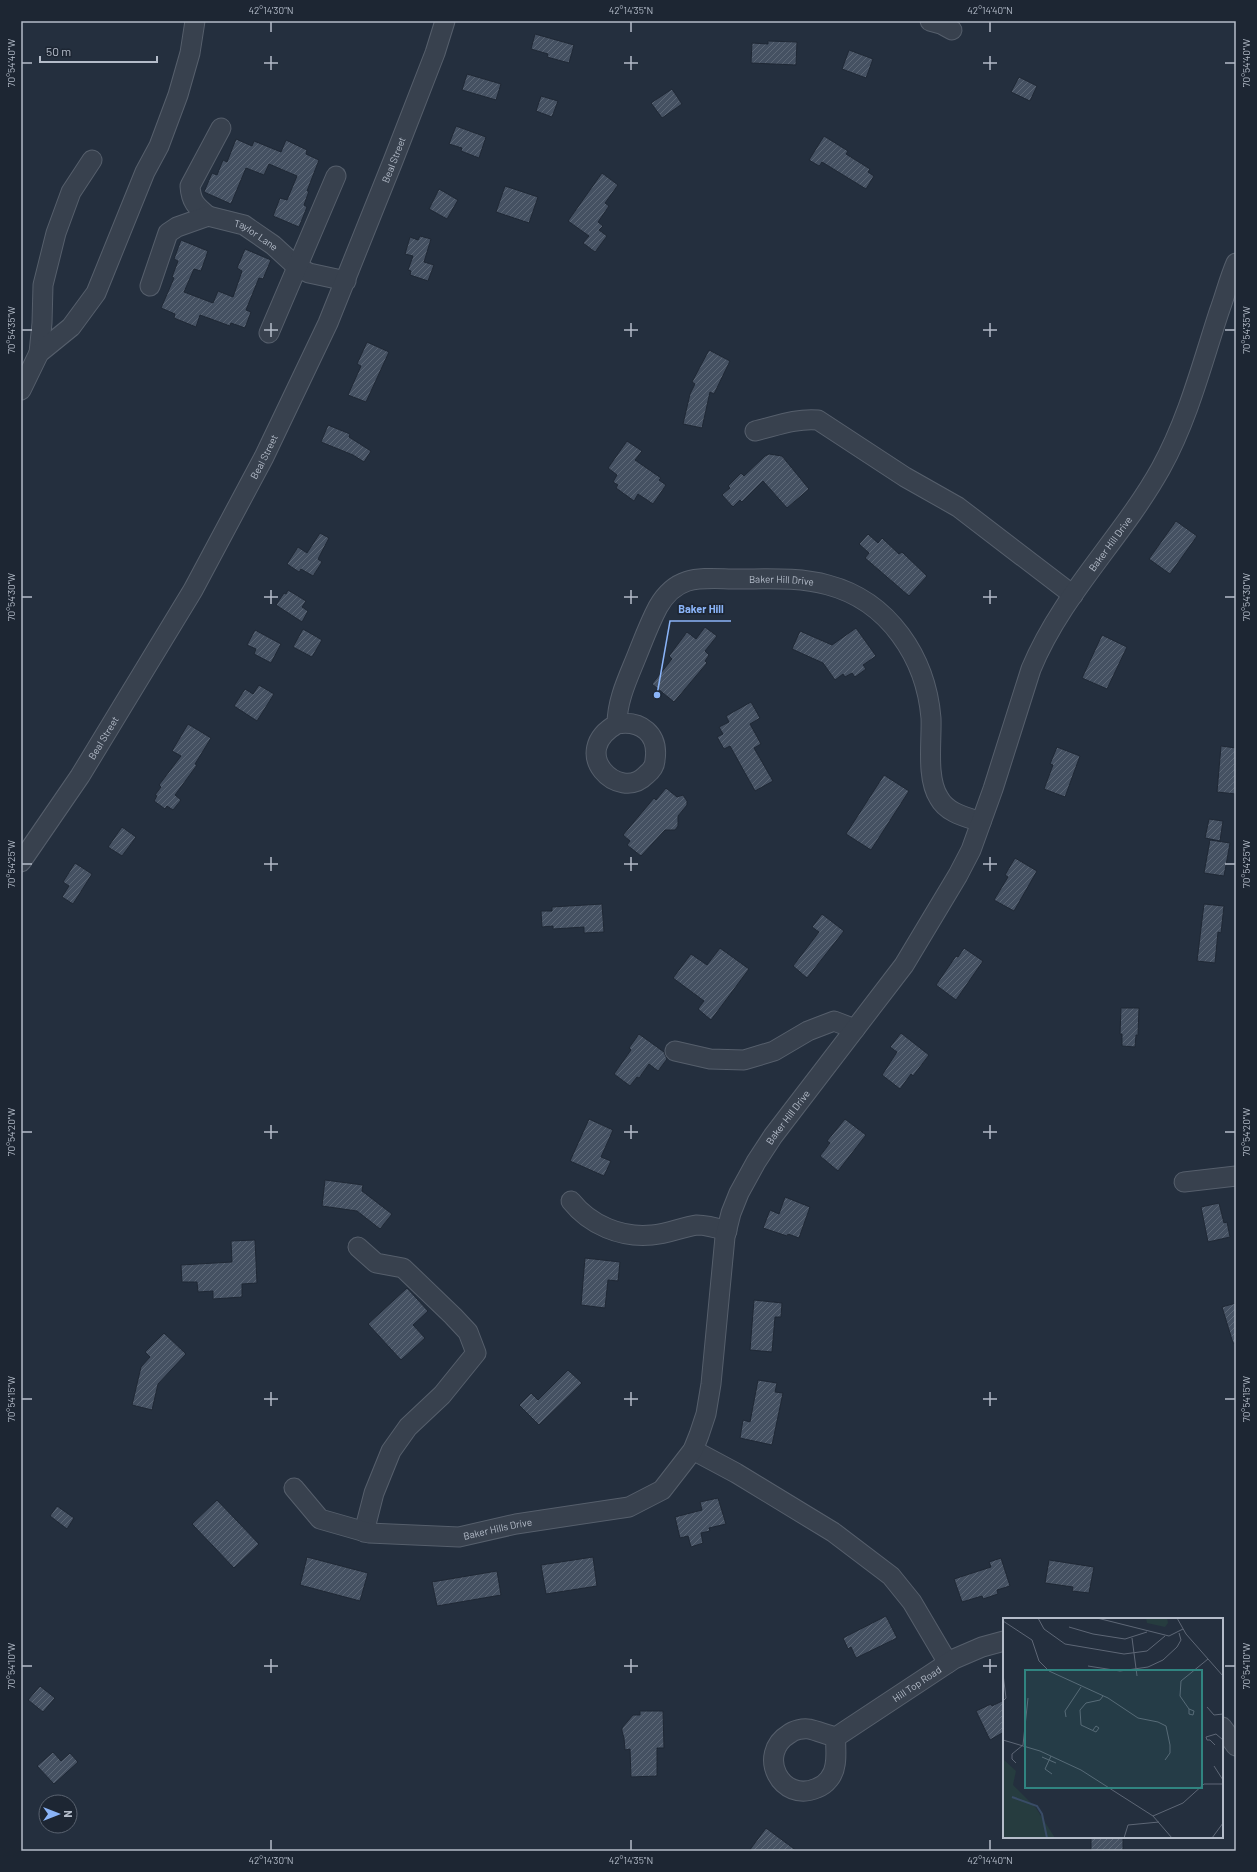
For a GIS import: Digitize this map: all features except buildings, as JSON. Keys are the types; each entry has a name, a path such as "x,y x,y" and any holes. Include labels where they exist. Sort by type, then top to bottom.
{"street":[{"path":"38,353 71,326 96,293 145,172 159,146 178,95 190,53 195,21"},
{"name":"Beal Street","path":"21,862 80,776 193,590 264,457 328,323 346,281 435,53 445,21"},
{"path":"930,21 941,24 952,30"},
{"path":"208,216 197,207 191,196 190,186 221,128"},
{"path":"21,390 38,353 42,323 43,285 56,233 71,192 92,160"},
{"path":"269,333 336,176"},
{"path":"150,286 168,233 177,227 208,216"},
{"name":"Taylor Lane","path":"208,216 244,225 273,245 297,267 315,275 346,281"},
{"name":"Baker Hill Drive","path":"693,1450 706,1414 711,1384 722,1261 727,1231 739,1193 756,1162 855,1028 904,966 942,904 971,850 1032,669 1048,633 1073,595 1147,491 1173,445 1184,418 1236,263"},
{"path":"755,431 793,421 806,419 818,420 905,476 958,507 1073,595"},
{"name":"Baker Hill Drive","path":"616,724 619,701 654,614 669,590 680,583 697,578 800,580 828,585 847,591 871,604 894,625 906,643 920,668 927,691 931,718 932,770 938,797 944,805 955,812 981,822"},
{"path":"674,1051 710,1059 744,1060 774,1051 808,1031 834,1021 855,1028"},
{"path":"1184,1182 1236,1176"},
{"path":"571,1201 580,1213 594,1223 630,1234 651,1236 671,1233 696,1226 707,1226 727,1231"},
{"path":"358,1247 376,1263 404,1268 468,1332 476,1353 442,1395 408,1427 390,1451 374,1493 364,1532"},
{"path":"693,1450 736,1473 833,1532 891,1576 912,1602 948,1663"},
{"name":"Baker Hills Drive","path":"294,1488 320,1519 364,1532 459,1537 516,1524 629,1507 662,1490 693,1450"},
{"name":"Hill Top Road","path":"836,1737 948,1663 982,1647 1003,1641"},
{"path":"1223,1728 1236,1746"}],"place":[{"name":"Baker Hill","path":"657,695"}]}
